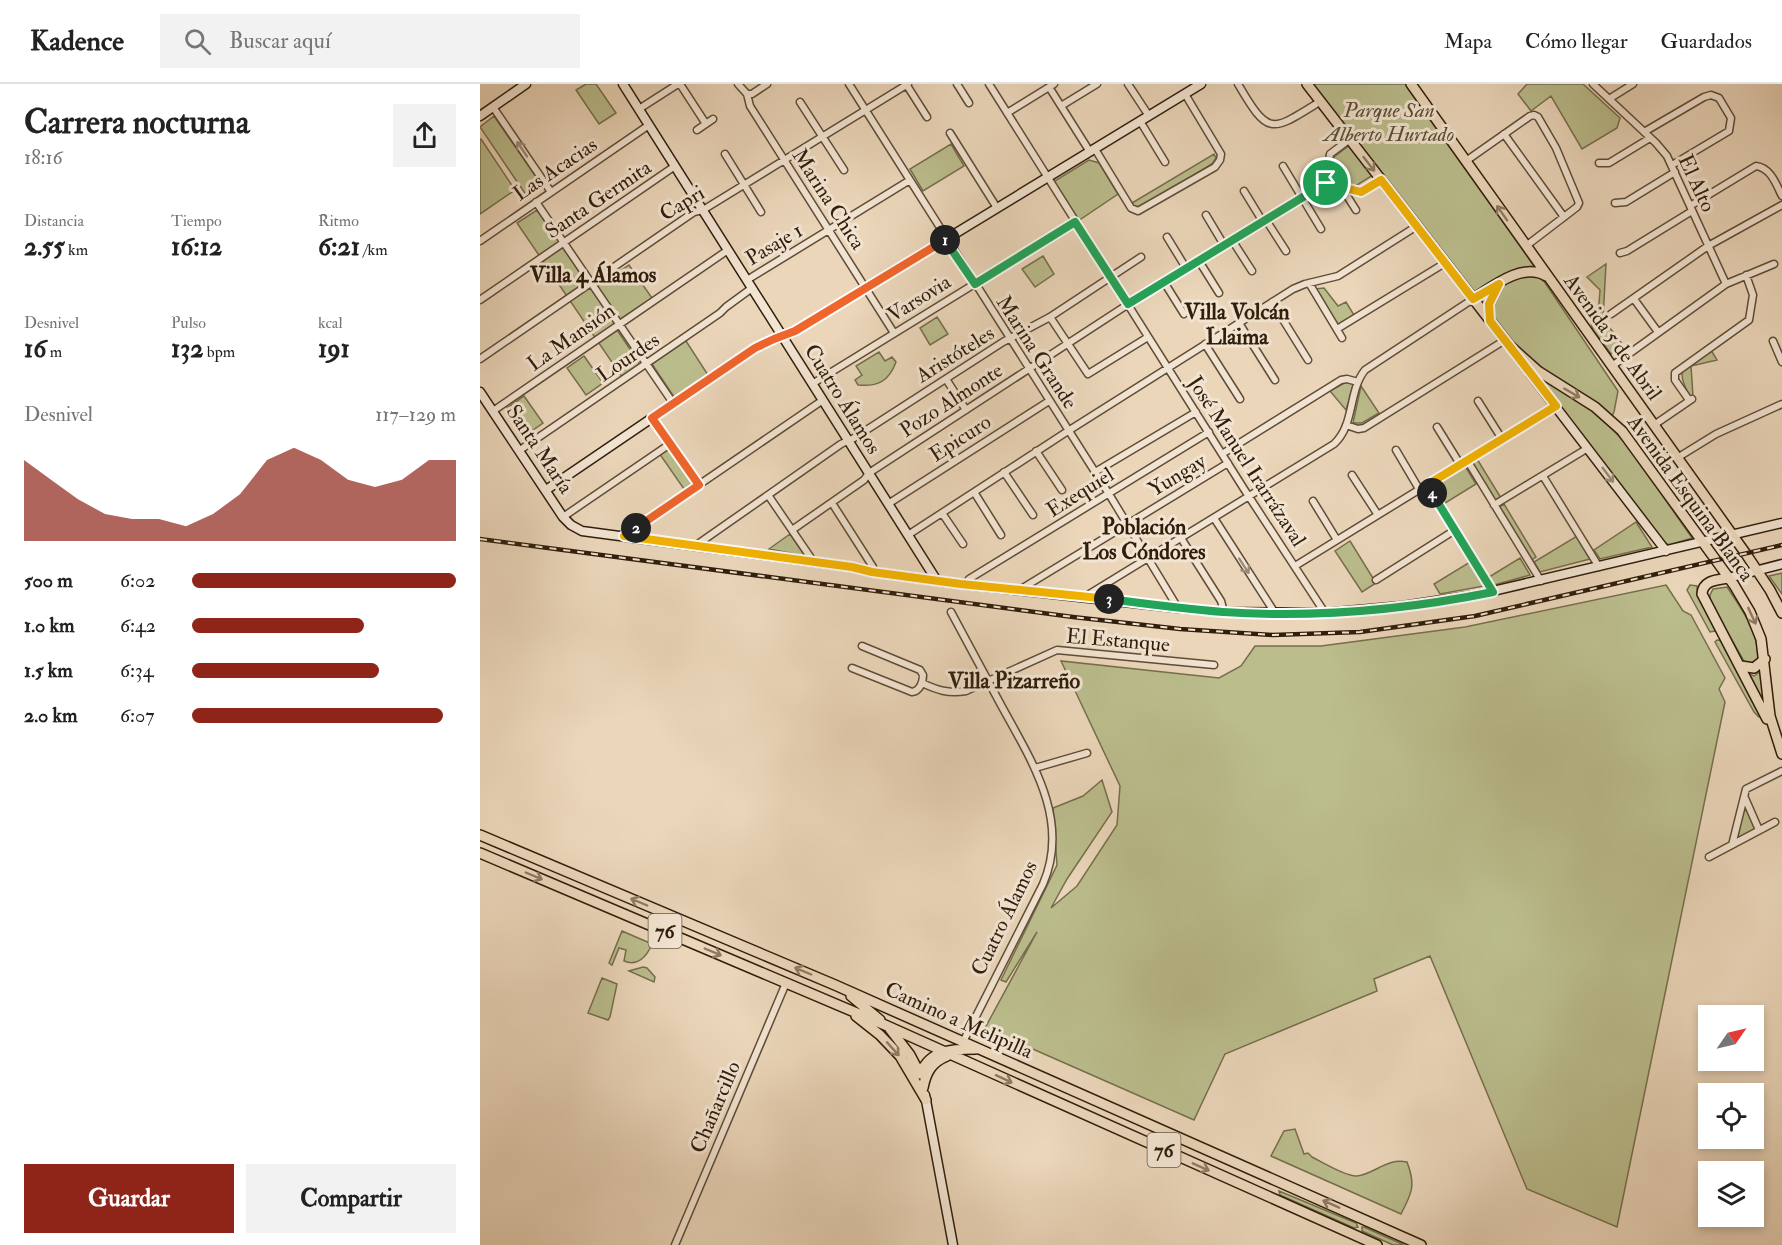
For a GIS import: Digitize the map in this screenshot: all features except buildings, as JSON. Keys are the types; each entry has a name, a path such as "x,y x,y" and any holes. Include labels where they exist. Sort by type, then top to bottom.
{"main road":[{"name":"Avenida Esquina Blanca","path":"1307,84 1507,342 1538,371 1595,407 1614,422 1637,449 1728,578 1755,622 1765,659 1772,726 1782,754"},
{"name":"Avenida 5 de Abril","path":"1411,84 1732,534 1757,570 1782,613"},
{"path":"1473,299 1528,271 1541,273 1548,278"},
{"path":"1490,321 1489,304 1499,284"},
{"path":"1728,578 1707,583 1703,587 1702,594 1772,726"},
{"path":"1740,666 1754,668 1765,659"},
{"name":"Camino a Melipilla","path":"480,835 835,985 1421,1245"},
{"path":"500,862 507,846"},
{"name":"Camino a Melipilla","path":"480,853 947,1052 1377,1245"},
{"path":"835,985 885,1025 906,1049 920,1074 928,1061 947,1052 979,1049"},
{"path":"850,1010 900,1056 926,1100"},
{"path":"923,1088 932,1066 947,1052"},
{"path":"1027,1089 1028,1079 1034,1074"},
{"path":"1269,1196 1271,1185 1276,1180"}],"street":[{"path":"480,116 526,84"},
{"name":"Cuatro Álamos","path":"623,84 935,578"},
{"path":"639,109 679,84 706,124"},
{"name":"Marina Chica","path":"738,84 747,94 750,106 894,333"},
{"path":"747,94 766,84"},
{"name":"Marina Grande","path":"849,84 1109,494 1178,608"},
{"path":"907,84 927,117"},
{"name":"Capri","path":"480,359 694,212 703,210 907,84"},
{"path":"957,84 969,103"},
{"name":"José Manuel Irarrázaval","path":"989,84 1325,613"},
{"path":"1061,106 1096,84"},
{"path":"1128,84 1149,116"},
{"path":"546,490 755,348 795,331 1201,84"},
{"path":"1238,84 1256,113 1263,120 1274,124 1285,123 1321,101"},
{"name":"El Alto","path":"1593,84 1664,152 1726,284"},
{"path":"1609,99 1633,84"},
{"path":"1007,113 1051,85 1061,106 1129,205 1136,211 1144,210 1217,165 1220,160 1219,151 1185,94"},
{"path":"1644,132 1704,97 1711,95 1719,98 1731,116 1729,131 1672,165"},
{"path":"800,102 844,170"},
{"path":"493,107 551,192"},
{"path":"1466,161 1530,116 1538,117 1552,140 1579,202 1577,207 1526,246"},
{"path":"697,130 713,120"},
{"path":"1140,121 1165,162"},
{"name":"Las Acacias","path":"480,241 649,125"},
{"path":"950,133 997,208"},
{"path":"1504,134 1564,217"},
{"path":"1599,163 1610,163 1650,138"},
{"path":"1350,139 1330,154 1326,183 1362,192 1381,180"},
{"path":"724,154 761,212"},
{"name":"Santa Germita","path":"480,300 675,166"},
{"path":"1283,166 1321,229"},
{"path":"1620,253 1627,251 1756,166 1768,171 1782,196"},
{"path":"1615,202 1626,202 1675,172"},
{"name":"Pasaje 1","path":"747,280 910,180"},
{"name":"Pozo Almonte","path":"792,530 864,480 869,473 1128,304 1326,183"},
{"path":"1342,187 1356,210"},
{"path":"1244,191 1286,251"},
{"path":"536,202 673,404"},
{"path":"1611,314 1708,246 1782,205"},
{"path":"1206,215 1224,245"},
{"name":"Varsovia","path":"812,384 1075,222"},
{"path":"908,535 1068,430 1272,302 1297,287 1338,276 1417,226"},
{"path":"1167,237 1186,268"},
{"path":"1232,240 1252,271"},
{"name":"La Mansión","path":"493,411 728,250"},
{"name":"Aristóteles","path":"695,546 848,441 1009,339 1050,317 1141,257"},
{"path":"1199,261 1219,293"},
{"path":"1337,330 1445,263"},
{"path":"1612,366 1726,284 1774,264"},
{"path":"1654,425 1691,399 1675,380 1674,375 1749,320 1753,295 1746,275"},
{"path":"1164,282 1184,314"},
{"path":"1309,283 1342,338"},
{"name":"Lourdes","path":"520,450 720,313 752,288"},
{"path":"1086,596 1334,444 1346,425 1362,373 1372,364 1473,299"},
{"path":"1634,299 1658,332"},
{"path":"1272,302 1308,360"},
{"path":"1050,317 1088,374 1148,337"},
{"path":"1239,323 1275,380"},
{"path":"1773,341 1782,362"},
{"path":"1346,425 1358,429 1365,428 1507,342"},
{"name":"Avenida Esquina Blanca","path":"1507,342 1666,551"},
{"path":"1205,344 1240,399"},
{"path":"946,379 966,410"},
{"name":"Yungay","path":"1222,454 1341,380 1358,382"},
{"name":"Santa María","path":"480,392 563,517 582,531 624,536"},
{"path":"624,536 823,400"},
{"name":"Epicuro","path":"888,504 1049,400"},
{"path":"1478,401 1502,439"},
{"path":"1677,458 1716,434 1782,404"},
{"path":"1295,566 1556,406"},
{"path":"1095,472 1196,412"},
{"path":"652,418 699,485"},
{"path":"1437,427 1460,464"},
{"name":"Exequiel","path":"969,579 1209,432"},
{"path":"563,517 670,444"},
{"path":"1494,505 1588,448"},
{"path":"1396,450 1419,489"},
{"path":"1036,452 1062,490"},
{"path":"1467,460 1541,581"},
{"name":"Yungay","path":"1021,590 1228,463"},
{"path":"1004,472 1033,515"},
{"path":"1352,475 1378,515"},
{"path":"1543,476 1599,567"},
{"path":"1427,485 1493,592"},
{"path":"974,492 1001,535"},
{"path":"768,495 813,561"},
{"path":"1313,501 1337,540"},
{"path":"832,502 873,567"},
{"path":"942,513 963,543"},
{"path":"1769,526 1782,515"},
{"path":"1214,518 1275,613"},
{"path":"852,567 873,567 1021,590 1178,608 1224,612 1325,613 1403,606 1493,592 1782,523"},
{"path":"1376,580 1455,530"},
{"path":"624,536 813,561 872,572 969,579 1021,590"},
{"path":"1181,538 1221,601 1224,612"},
{"path":"1728,578 1782,564"},
{"name":"Cuatro Álamos","path":"951,612 1044,788 1052,822 1053,846 1050,865 1038,895 963,1042"},
{"path":"862,646 920,670 923,675 922,683"},
{"name":"El Estanque","path":"852,668 912,692 917,690 922,683 940,691 955,692 988,682 1057,650 1214,665"},
{"path":"1035,768 1087,753"},
{"path":"1732,845 1746,789 1782,771"},
{"path":"1744,797 1759,830"},
{"path":"1709,857 1775,822"},
{"name":"Chañarcillo","path":"675,1245 786,983"},
{"path":"920,1074 953,1245"}],"green space":[{"path":"586,84 596,84 616,113 599,124 576,90"},
{"name":"Parque San Alberto Hurtado","path":"1312,84 1407,84 1465,164 1618,391 1614,412 1608,424 1631,450 1692,538 1669,545 1664,542"},
{"path":"1527,84 1583,84 1620,118 1617,128 1582,149 1551,96 1531,111 1518,94"},
{"path":"494,116 541,184 526,195 480,127"},
{"path":"480,140 515,190 480,214"},
{"path":"951,144 964,166 923,191 910,169"},
{"path":"1350,145 1373,175 1354,187 1332,181 1334,157"},
{"path":"1214,154 1216,158 1212,164 1142,207 1136,208 1132,203"},
{"path":"1089,160 1099,163 1118,194 1078,221 1053,182"},
{"path":"537,210 592,290 629,265 652,298 613,324 640,364 622,377 517,223"},
{"path":"1043,256 1054,274 1035,287 1022,269"},
{"path":"1606,264 1603,319 1623,345 1611,354 1593,330 1591,323 1598,318 1600,290 1587,277"},
{"path":"1324,288 1338,306 1346,302 1354,315 1338,326 1314,289"},
{"path":"937,317 948,334 930,345 920,328"},
{"path":"686,341 708,375 674,397 652,364"},
{"path":"1711,350 1717,360 1691,366 1693,396 1691,398 1682,379 1684,368"},
{"path":"879,352 885,361 892,357 896,362 890,374 877,384 858,385 855,380 862,375 856,366"},
{"path":"584,356 603,383 586,395 567,368"},
{"path":"1346,382 1354,384 1346,410 1330,391"},
{"path":"1361,386 1379,413 1362,423 1353,423"},
{"path":"524,396 543,423 526,435 507,408"},
{"path":"668,447 693,482 684,489 659,453"},
{"path":"1477,459 1501,498 1495,501 1471,462"},
{"path":"1465,466 1476,484 1442,505 1431,488"},
{"path":"1504,504 1536,557 1530,561 1498,508"},
{"path":"1636,522 1652,547 1600,559 1594,550"},
{"path":"790,534 805,556 769,549"},
{"path":"1577,536 1590,559 1540,572 1534,562"},
{"path":"1350,541 1376,583 1362,592 1335,551"},
{"path":"1520,558 1530,575 1494,585 1489,577"},
{"path":"1470,562 1484,586 1440,594 1434,584"},
{"path":"1782,573 1782,594 1769,576"},
{"path":"1666,585 1683,611 1691,615 1725,678 1719,689 1725,702 1617,1227 1527,1189 1430,956 1374,979 1377,991 1225,1054 1194,1120 985,1028 1037,932 1006,982 1001,980 1057,865 1053,808 1083,796 1102,780 1112,812 1067,879 1051,908 1077,886 1117,825 1120,786 1061,661 1219,678 1241,666 1255,646 1321,646 1465,627"},
{"path":"1690,585 1697,586 1697,592 1716,627 1715,631 1710,632 1687,590"},
{"path":"1727,587 1744,613 1753,633 1758,653 1757,663 1748,664 1744,661 1710,602 1713,589"},
{"path":"1723,641 1763,714 1759,717 1715,642"},
{"path":"1761,671 1764,700 1761,700 1749,674 1754,676"},
{"path":"1745,805 1756,829 1737,840"},
{"path":"622,931 652,944 645,956 634,963 624,961 626,950 619,948 612,965 609,963"},
{"path":"643,967 655,977 654,982 629,971"},
{"path":"602,978 617,984 608,1020 588,1013"},
{"path":"1295,1129 1304,1154 1308,1153 1334,1169 1352,1176 1363,1175 1393,1162 1407,1162 1412,1189 1401,1214 1271,1156 1284,1131"},
{"path":"1279,1191 1356,1223 1358,1227 1354,1228 1280,1195"},
{"path":"1362,1227 1404,1245 1393,1245 1362,1231"}],"railway":[{"path":"480,539 1073,617 1180,629 1273,635 1360,632 1475,616 1782,545"}],"district":[{"name":"Villa 4 Álamos","path":"593,274"},
{"name":"Villa Volcán Llaima","path":"1237,324"},
{"name":"Población Los Cóndores","path":"1144,539"},
{"name":"Villa Pizarreño","path":"1014,680"}],"route":[{"path":"1381,180 1473,299 1499,284 1489,304 1490,321 1556,406 1427,485 1493,592 1423,604 1325,613 1224,612 961,584 624,536 699,485 652,418 755,348 795,331 947,239 975,284 1075,222 1128,304 1326,183 1361,192 1381,180"}]}
